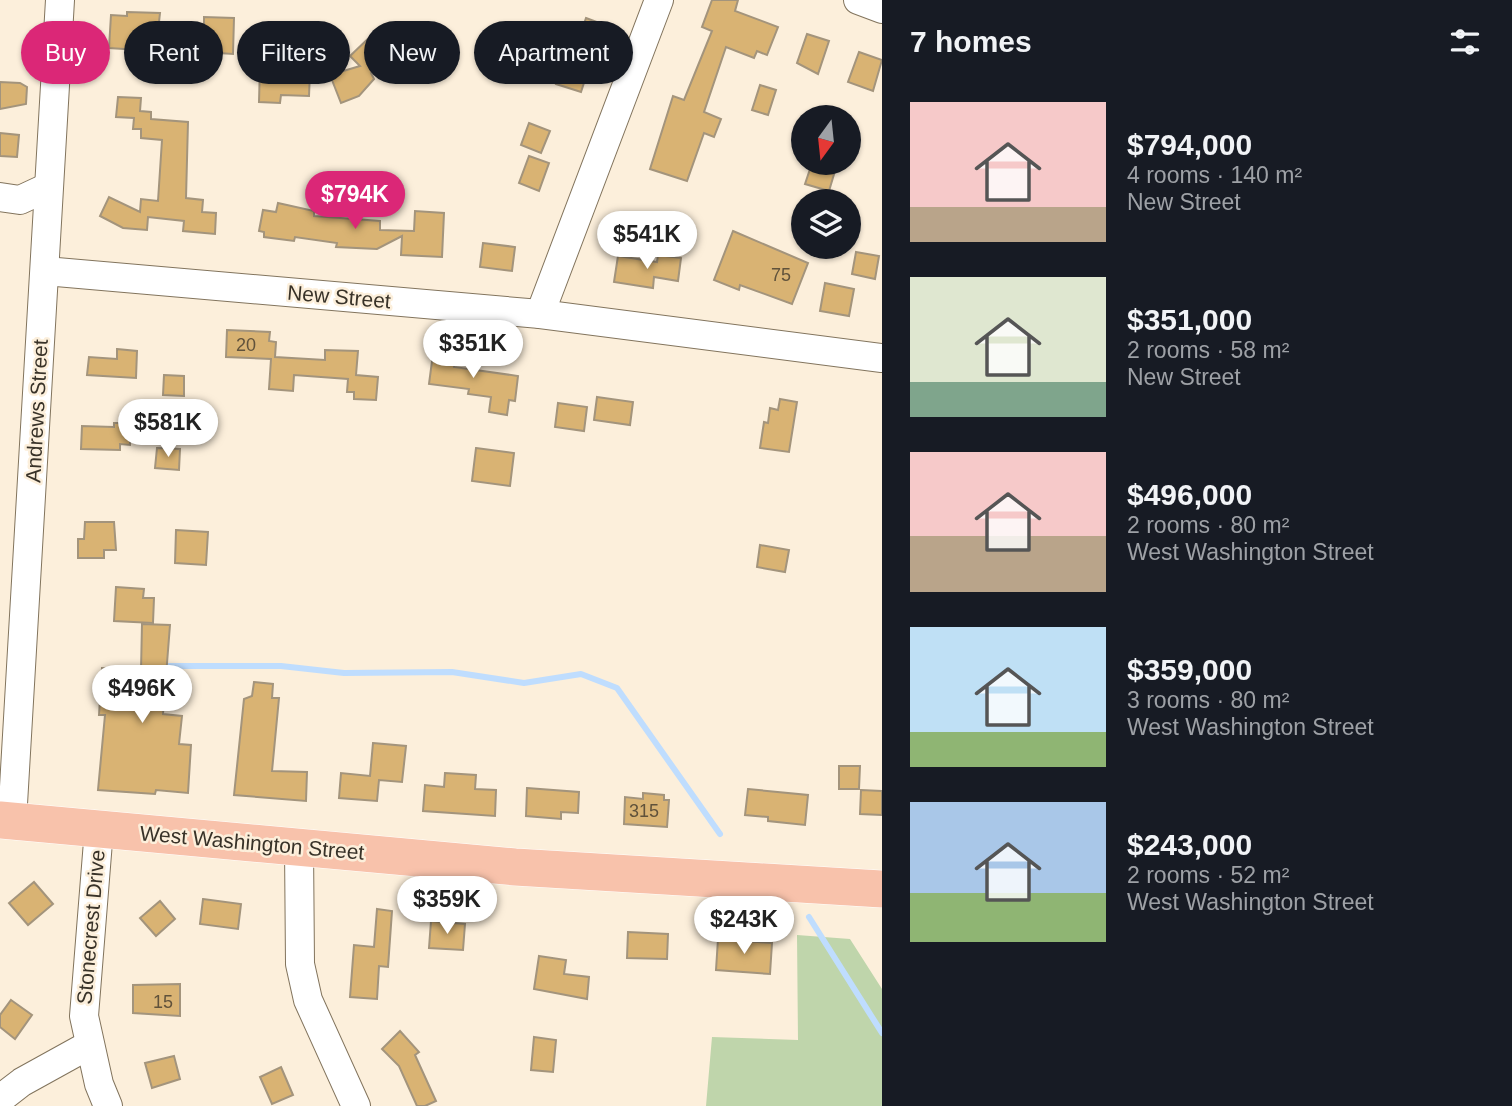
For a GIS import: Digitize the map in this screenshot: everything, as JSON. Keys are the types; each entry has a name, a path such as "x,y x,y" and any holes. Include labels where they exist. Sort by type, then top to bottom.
{"main road":[{"name":"West Washington Street","path":"6,820 516,867 882,889"}],"street":[{"name":"Andrews Street","path":"6,820 45,271 60,0"},
{"path":"541,314 659,0"},
{"path":"858,0 882,9"},
{"path":"0,197 20,200 48,187"},
{"name":"New Street","path":"45,271 541,314 882,358"},
{"name":"Stonecrest Drive","path":"99,829 84,978 84,1016 89,1045 108,1106"},
{"path":"299,847 300,964 307,1000 356,1106"},
{"path":"0,1098 22,1082 89,1045"}],"green space":[{"path":"797,935 850,939 882,989 882,1106 706,1106 712,1037 798,1040"}],"building":[{"path":"712,0 738,0 735,11 778,27 767,55 757,51 754,58 726,47 704,112 721,119 714,137 704,133 687,181 650,169 673,96 684,100 712,31 702,27"},
{"path":"127,12 160,13 159,21 124,21 124,49 110,48 111,15 127,16"},
{"path":"204,17 234,18 233,54 223,53 223,21 204,21"},
{"path":"807,34 829,41 818,74 797,63"},
{"path":"364,43 364,84 370,84 359,96 341,103 334,84 350,84 350,69 360,66 350,56"},
{"path":"859,52 882,60 873,91 848,82"},
{"path":"0,82 20,83 27,87 26,104 0,109"},
{"path":"259,84 309,84 309,96 281,95 280,103 259,102"},
{"path":"556,84 584,84 581,92"},
{"path":"760,85 776,90 768,115 752,110"},
{"path":"118,97 141,98 140,111 151,112 151,119 188,122 186,198 203,200 202,212 216,213 215,234 183,231 184,221 148,217 147,230 123,228 100,216 109,197 140,212 141,199 158,201 162,140 141,138 141,129 133,129 134,118 116,117"},
{"path":"529,123 550,131 541,153 521,145"},
{"path":"0,133 19,135 17,157 0,156"},
{"path":"529,156 549,163 539,191 519,183"},
{"path":"808,175 834,175 830,189 805,184"},
{"path":"278,203 314,211 314,216 380,221 380,230 414,231 415,211 444,213 442,257 401,255 402,236 377,249 336,247 337,243 295,237 294,241 264,237 264,232 259,231 263,210 276,212"},
{"path":"733,231 791,256 791,259 808,263 792,304 740,285 739,290 714,280"},
{"path":"483,243 515,247 512,271 480,267"},
{"path":"861,253 879,256 875,279 852,274 855,259 861,259"},
{"path":"658,255 681,258 678,281 654,277 653,288 614,282 618,256 657,262"},
{"path":"825,283 854,289 849,316 820,311"},
{"path":"227,330 270,332 269,341 276,342 275,357 325,360 325,350 358,351 356,375 378,377 376,400 354,399 354,392 347,392 348,379 294,375 293,391 269,389 271,359 226,357"},
{"path":"434,346 456,348 454,367 518,376 515,401 509,400 507,415 489,412 491,397 468,394 469,389 429,384"},
{"path":"117,349 137,351 136,378 87,375 89,357 117,359"},
{"path":"164,375 184,376 184,396 163,395"},
{"path":"597,397 633,402 630,425 594,420"},
{"path":"780,399 797,402 789,452 760,448 764,422 768,423 770,408 778,410"},
{"path":"558,403 587,407 584,431 555,427"},
{"path":"114,423 130,423 130,445 120,444 120,450 81,449 82,426 114,427"},
{"path":"157,448 180,449 179,470 155,468"},
{"path":"476,448 514,453 510,486 472,481"},
{"path":"85,522 114,522 116,550 104,550 104,558 78,558 78,539 84,539"},
{"path":"176,530 208,532 206,565 175,563"},
{"path":"760,545 789,550 785,572 757,567"},
{"path":"116,587 144,589 143,598 154,598 153,623 114,621"},
{"path":"142,624 170,625 163,714 182,716 179,744 191,745 188,793 98,790 105,715 99,715 102,668 141,671"},
{"path":"254,682 273,684 272,698 279,698 272,771 307,772 306,801 234,795 244,699 252,696"},
{"path":"373,743 406,746 402,782 379,780 377,801 339,798 341,773 370,776"},
{"path":"839,766 860,766 859,789 839,789"},
{"path":"445,773 476,775 475,789 496,790 495,816 423,811 425,785 444,787"},
{"path":"527,788 579,792 578,813 561,812 561,819 526,816"},
{"path":"748,789 808,795 805,825 768,821 768,817 745,815"},
{"path":"861,790 882,791 882,815 860,814"},
{"path":"643,793 664,795 664,800 669,800 667,827 624,824 625,797 643,799"},
{"path":"34,882 53,904 28,925 9,903"},
{"path":"203,899 241,904 238,929 200,924"},
{"path":"160,901 175,919 156,936 140,918"},
{"path":"377,909 392,911 388,967 379,966 377,999 350,997 354,945 374,947"},
{"path":"431,921 465,924 463,950 429,948"},
{"path":"628,932 668,934 667,959 627,958"},
{"path":"718,939 772,943 770,974 716,970"},
{"path":"539,956 566,960 564,974 589,977 587,999 534,989"},
{"path":"180,984 180,1016 133,1013 133,985"},
{"path":"11,1000 32,1015 15,1039 0,1027 0,1015"},
{"path":"400,1031 419,1052 415,1055 436,1101 425,1106 417,1106 399,1066 382,1049"},
{"path":"534,1037 556,1040 553,1072 531,1070"},
{"path":"174,1056 180,1079 152,1088 145,1063"},
{"path":"281,1067 293,1095 272,1104 260,1077"}],"waterway":[{"path":"159,666 281,666 344,673 452,672 524,683 581,674 617,688 720,834"},
{"path":"809,917 882,1033"}]}
